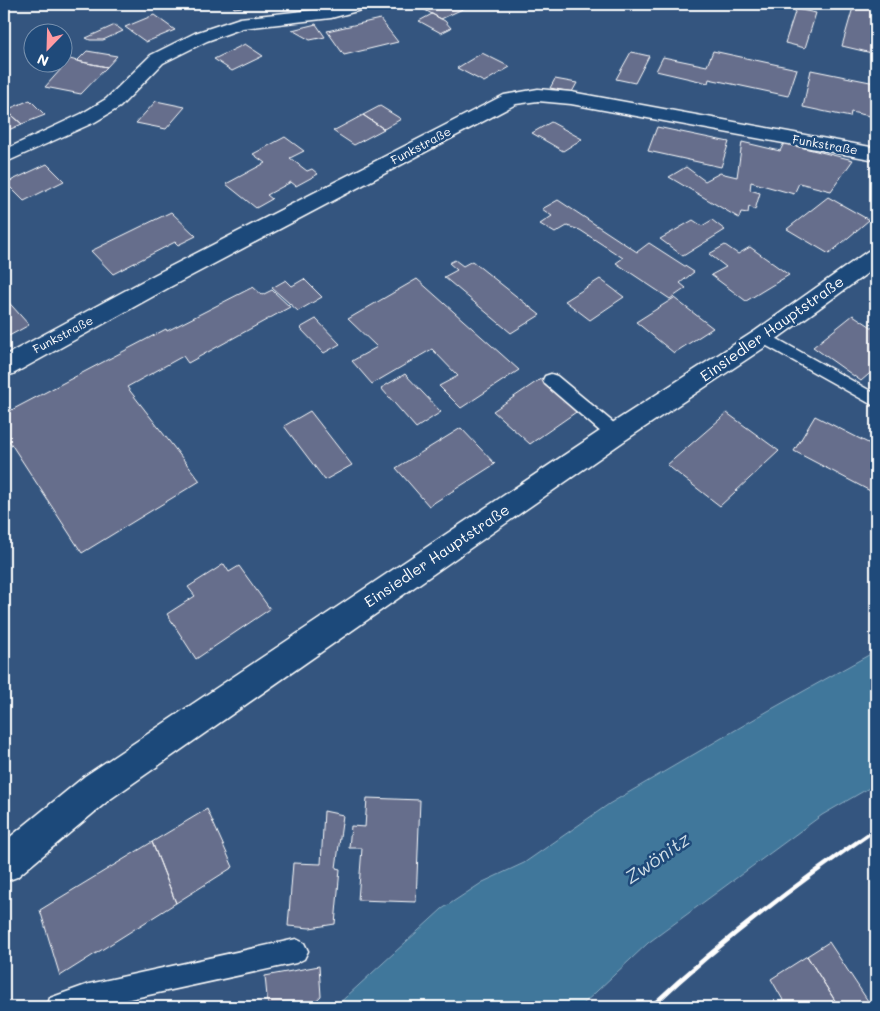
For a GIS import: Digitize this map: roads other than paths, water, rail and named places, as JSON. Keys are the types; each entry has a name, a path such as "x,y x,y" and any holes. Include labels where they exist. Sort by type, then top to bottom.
{"street":[{"path":"4,157 88,118 113,103 157,60 200,36 240,23 331,13 366,4"},
{"name":"Funkstraße","path":"4,367 162,281 512,99 538,95 571,98 876,154"},
{"name":"Einsiedler Hauptstraße","path":"4,864 98,788 615,434 763,337 876,256"}],"lane":[{"path":"763,337 876,401"},
{"path":"551,380 615,434"},
{"path":"59,1007 89,996 296,951"}],"water":[{"name":"Zwönitz","path":"876,651 876,784 822,815 648,943 580,1007 335,1007 442,909 483,882 524,863 609,804 768,711"}],"railway":[{"path":"651,1007 760,913 876,829"}]}
